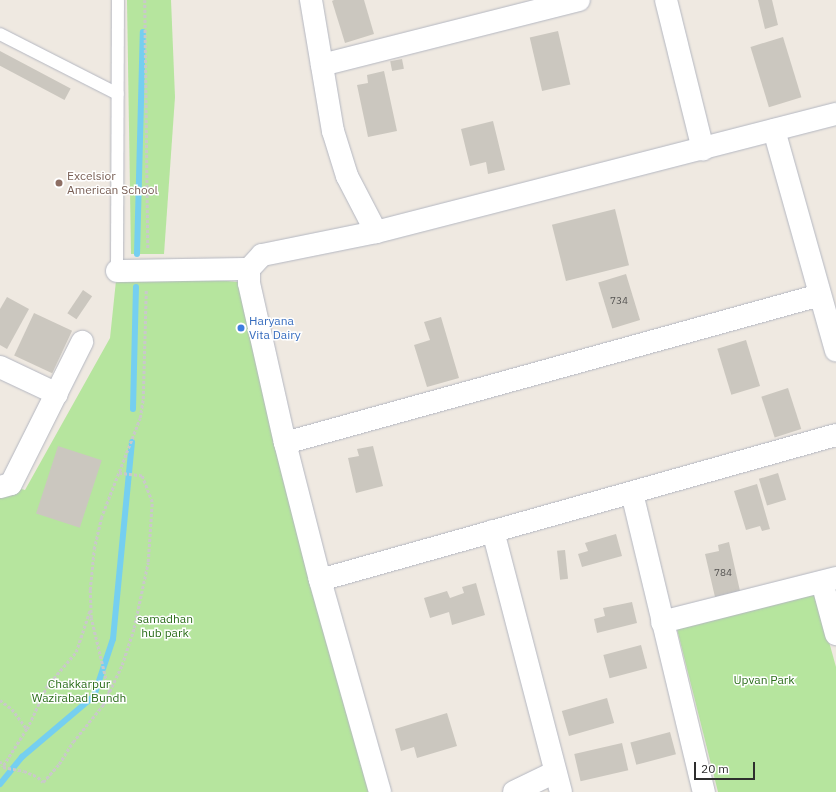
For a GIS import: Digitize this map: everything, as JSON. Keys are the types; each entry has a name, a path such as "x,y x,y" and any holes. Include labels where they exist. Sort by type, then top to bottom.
{"street":[{"path":"310,0 333,131 347,176 376,232"},
{"path":"322,65 579,0"},
{"path":"666,0 703,149"},
{"path":"380,792 320,580 285,443 249,283 249,269 262,255 376,232 836,114"},
{"path":"774,130 836,350"},
{"path":"117,271 249,269"},
{"path":"285,443 820,295"},
{"path":"0,487 11,484 82,342"},
{"path":"0,367 57,394"},
{"path":"320,580 836,435"},
{"path":"632,493 704,792"},
{"path":"493,531 558,782 514,792"},
{"path":"662,622 829,580 836,634"}],"lane":[{"path":"117,271 118,0"},
{"path":"0,34 118,94"}],"path":[{"path":"145,0 148,255"},
{"path":"109,693 91,618 90,590 94,549 101,518 140,418 143,399 146,284"},
{"path":"3,767 24,771 38,777 43,782 59,764 73,742 103,705 122,665 134,628 148,562 152,502 142,476 118,473"},
{"path":"3,767 26,729 47,686 76,652 91,608"},
{"path":"0,700 12,709 26,729"},
{"path":"0,760 3,767"}],"green space":[{"path":"127,0 171,0 175,97 164,254 131,254"},
{"name":"samadhan hub park","path":"117,271 249,283 379,792 0,792 0,483 25,490 110,338"},
{"name":"Upvan Park","path":"815,591 836,667 836,792 718,792 676,625"}],"building":[{"path":"364,0 374,34 345,43 332,1"},
{"path":"758,0 772,0 778,25 765,29"},
{"path":"558,31 570,85 542,91 530,38"},
{"path":"783,37 801,97 769,107 750,47"},
{"path":"0,51 71,89 65,100 0,66"},
{"path":"402,59 404,69 392,71 390,61"},
{"path":"384,71 397,131 368,137 357,85 368,83 367,75"},
{"path":"493,121 505,170 488,174 486,162 470,166 461,129"},
{"path":"615,209 629,265 566,281 552,225"},
{"path":"626,274 640,320 612,328 598,282"},
{"path":"83,290 92,296 76,319 67,313"},
{"path":"7,297 29,309 7,349 0,345 0,309"},
{"path":"34,313 72,331 52,373 14,356"},
{"path":"441,317 459,378 427,387 414,345 430,340 424,322"},
{"path":"746,340 760,386 731,395 717,349"},
{"path":"788,388 801,429 775,438 761,397"},
{"path":"58,446 102,460 80,528 36,514"},
{"path":"373,446 383,486 356,493 348,458 359,456 357,449"},
{"path":"778,473 786,500 767,506 759,479"},
{"path":"757,484 770,529 762,531 760,526 746,530 734,491"},
{"path":"616,534 622,556 582,567 578,554 588,551 585,543"},
{"path":"729,542 740,591 715,597 705,554 719,551 718,545"},
{"path":"565,550 568,579 560,580 557,551"},
{"path":"476,583 485,615 452,625 449,612 430,618 424,598 447,591 450,598 464,593 462,587"},
{"path":"632,602 637,623 597,633 594,619 605,616 603,608"},
{"path":"641,645 647,668 610,678 603,655"},
{"path":"607,698 614,723 569,736 562,711"},
{"path":"447,713 457,746 417,758 414,747 401,751 395,729"},
{"path":"670,732 676,754 636,765 630,743"},
{"path":"622,743 628,770 581,781 574,754"}],"waterway":[{"path":"137,254 143,32"},
{"path":"133,409 136,287"},
{"path":"0,784 22,757 94,696 113,639 132,442"}],"place":[{"name":"Excelsior American School","path":"59,183"},
{"name":"Haryana Vita Dairy","path":"241,328"}],"park label":[{"name":"Chakkarpur Wazirabad Bundh","path":"79,691"}]}
